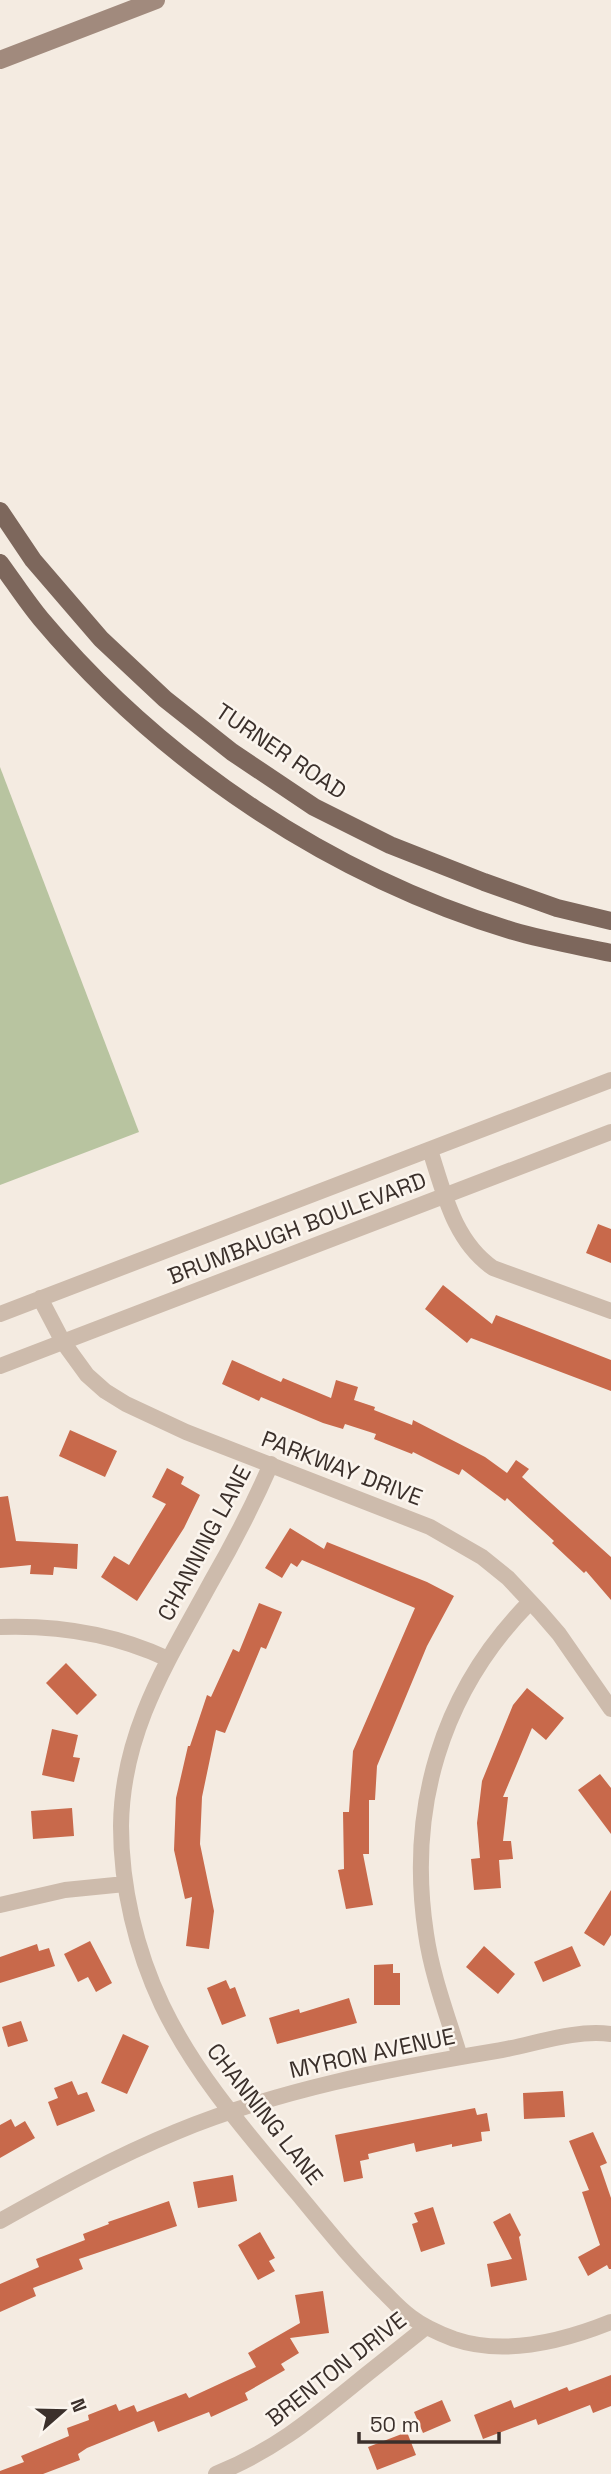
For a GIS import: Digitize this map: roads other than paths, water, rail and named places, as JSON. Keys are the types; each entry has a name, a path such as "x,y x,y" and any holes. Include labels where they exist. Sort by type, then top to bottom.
{"main road":[{"name":"TURNER ROAD","path":"0,511 33,560 101,639 165,699 232,751 314,807 390,845 484,883 557,908 611,921"},
{"path":"0,563 41,618 110,692 177,754 260,813 339,858 426,900 513,931 611,953"}],"street":[{"path":"0,60 156,0"},
{"name":"BRUMBAUGH BOULEVARD","path":"0,1314 611,1080"},
{"name":"BRUMBAUGH BOULEVARD","path":"0,1366 611,1132"},
{"path":"430,1150 444,1196 459,1231 479,1258 493,1268 611,1311"},
{"name":"PARKWAY DRIVE","path":"40,1298 63,1342 87,1375 126,1404 186,1432 430,1527 454,1539 508,1578 559,1634 611,1709"},
{"name":"CHANNING LANE","path":"271,1464 212,1581 168,1658 141,1716 130,1755 121,1826 125,1884 144,1961 162,2004 192,2062 353,2261 409,2316 426,2327"},
{"path":"460,2057 432,1963 426,1933 421,1842 425,1805 437,1757 464,1689 504,1628 530,1602"},
{"path":"0,1627 28,1626 86,1631 124,1641 168,1658"},
{"path":"0,1905 65,1890 125,1884"},
{"name":"MYRON AVENUE","path":"0,2221 124,2155 230,2112 315,2086 581,2034 611,2034"},
{"name":"BRENTON DRIVE","path":"216,2474 277,2444 322,2412 426,2327 456,2340 500,2346 565,2338 611,2322"}]}
